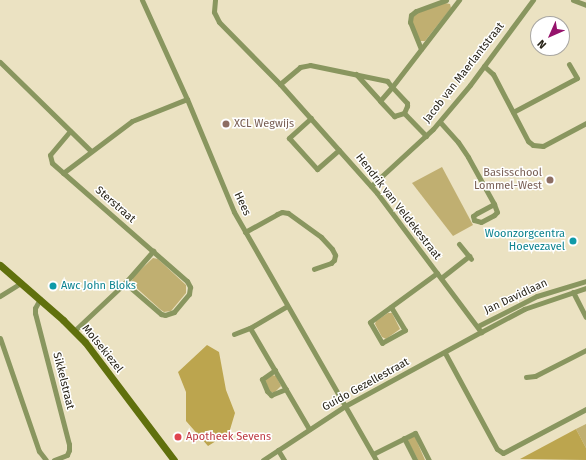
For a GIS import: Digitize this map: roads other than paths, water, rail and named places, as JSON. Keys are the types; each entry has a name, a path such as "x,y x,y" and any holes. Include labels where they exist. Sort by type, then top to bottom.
{"main road":[{"name":"Molsekiezel","path":"0,265 40,299 74,331 98,359 174,460"}],"street":[{"name":"Hees","path":"142,0 187,99 234,212 376,460"},
{"name":"Hendrik van Veldekestraat","path":"215,0 214,12 219,22 280,84 371,186 478,326 481,332"},
{"path":"421,49 410,22 411,15 416,11 446,0"},
{"path":"380,101 459,0"},
{"name":"Jacob van Maerlantstraat","path":"371,186 440,122 533,0"},
{"path":"573,0 586,5"},
{"path":"0,62 91,152"},
{"path":"513,112 577,78 569,64"},
{"path":"280,84 304,65 387,81 407,103 404,113"},
{"path":"484,66 493,74 528,141 537,147 543,146 586,123"},
{"path":"356,74 394,116 404,113"},
{"path":"63,173 132,121 187,99"},
{"path":"404,113 426,136"},
{"name":"Hendrik van Veldekestraat","path":"310,118 289,138 317,170 339,150"},
{"path":"440,122 458,142 468,157 494,204 497,212 481,222 474,220 474,216 477,213 494,204"},
{"name":"Sterstraat","path":"70,130 50,154 52,163 188,281 190,287 189,294 170,315 161,314 125,283"},
{"path":"245,232 277,214 282,212 288,213 329,243 335,255 334,260 331,263 314,269"},
{"path":"391,307 405,330 382,343 370,322 391,307 439,276 470,258 460,244"},
{"path":"74,331 125,283 153,251"},
{"name":"Jan Davidlaan","path":"478,326 522,303 550,292 586,281"},
{"path":"0,296 21,283"},
{"name":"Jan Davidlaan","path":"481,332 524,309 586,288"},
{"path":"573,292 586,317"},
{"name":"Sikkelstraat","path":"40,299 35,308 35,313 69,444 67,455 54,460"},
{"path":"522,303 524,309"},
{"path":"234,334 250,328 287,306"},
{"path":"250,328 309,429"},
{"name":"Guido Gezellestraat","path":"263,460 345,406 445,353 481,332"},
{"path":"0,338 39,451 46,460"},
{"path":"526,377 536,376 586,350"},
{"path":"445,353 497,449 503,453 586,409"},
{"path":"274,370 262,379 267,391 271,395 286,389"},
{"path":"373,454 415,432 429,460"},
{"path":"404,438 416,460"},
{"path":"278,450 284,460"}],"place":[{"name":"XCL Wegwijs","path":"226,124"},
{"name":"Basisschool Lommel-West","path":"550,180"},
{"name":"Woonzorgcentra Hoevezavel","path":"573,241"},
{"name":"Awc John Bloks","path":"53,286"},
{"name":"Apotheek Sevens","path":"178,437"}]}
